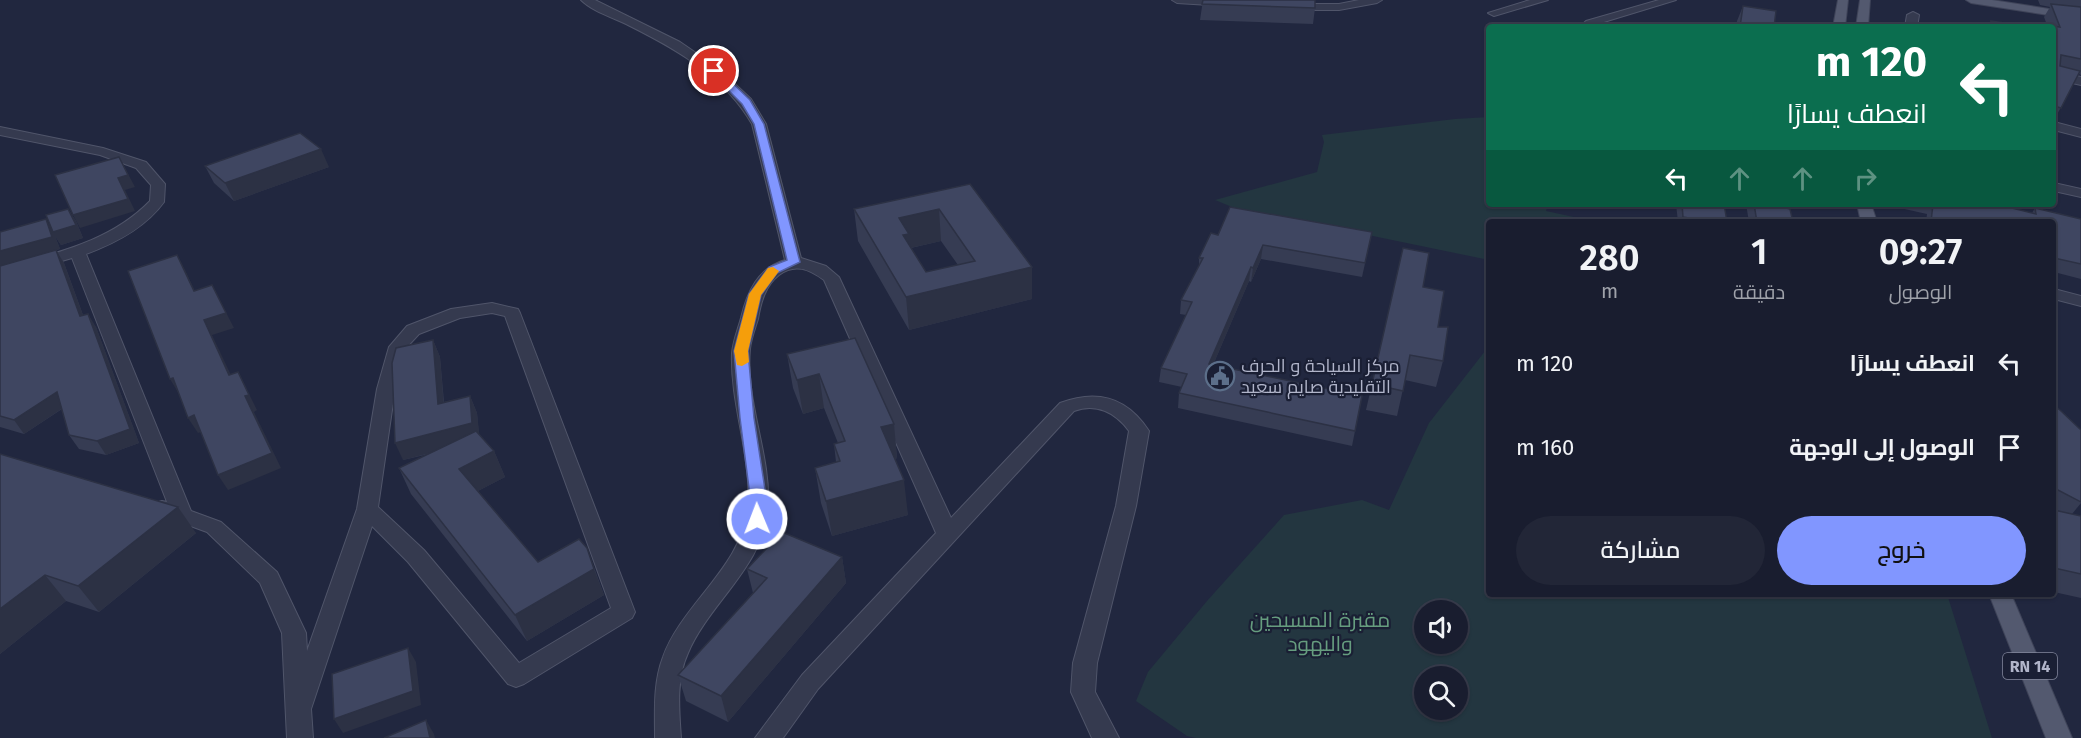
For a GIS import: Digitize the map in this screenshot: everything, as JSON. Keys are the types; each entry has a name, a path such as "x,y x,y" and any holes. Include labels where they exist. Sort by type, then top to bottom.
{"main road":[{"path":"1839,24 1843,0"},
{"path":"1862,24 1865,0"},
{"path":"1971,0 2081,17"},
{"path":"2015,0 2081,10"},
{"name":"RN 14","path":"2001,597 2059,738"}],"street":[{"path":"586,0 676,44 714,71 746,102 759,124 794,262"},
{"path":"1177,0 1240,4"},
{"path":"1284,7 1339,7 1377,0"},
{"path":"1494,13 1543,0"},
{"path":"1590,23 1671,0"},
{"path":"2056,75 2081,81"},
{"path":"2056,127 2081,133"},
{"path":"0,131 103,152 141,165 158,184 157,202 133,225 109,239 0,274"},
{"path":"0,140 22,136"},
{"path":"2056,187 2081,193"},
{"path":"77,251 183,516"},
{"path":"668,738 666,700 668,679 679,645 738,560 750,539 757,519 758,496 747,418 741,351 755,294 773,270 794,262 806,263 822,268 831,277 948,535"},
{"path":"2056,295 2081,301"},
{"path":"298,710 367,508 386,389 398,347 413,330 457,313 492,308 512,313 624,612 516,677 416,556 367,508"},
{"path":"768,738 810,682 1067,407 1085,401 1107,404 1135,423 1139,431 1126,506 1085,663 1083,692 1096,723 1106,738"},
{"path":"141,500 214,526 269,578 294,633 300,738"}],"green space":[{"path":"1486,117 1486,207 1547,207 1546,211 1583,219 1486,219 1486,259 1232,207 1215,200 1317,172 1324,142 1322,135"},
{"name":"مقبرة المسيحين واليهود","path":"1486,350 1486,597 1948,597 1992,738 1196,738 1187,736 1136,701 1148,672 1207,601 1284,515 1362,500 1389,510 1429,423"}],"building":[{"path":"1203,0 1315,0 1315,8 1202,4"},
{"path":"2051,4 2081,7 2081,59 2061,55 2060,66 2080,71 2061,108 2056,107 2056,26 2060,27"},
{"path":"1743,6 1776,11 1774,24 1740,24"},
{"path":"1991,21 2011,24 1992,24"},
{"path":"300,133 321,149 225,183 205,166"},
{"path":"119,157 128,175 118,178 128,199 73,215 55,175"},
{"path":"970,184 1032,267 906,297 854,209","holes":["939,209 975,261 926,272 903,235 909,234 899,218"]},
{"path":"1230,207 1372,232 1365,263 1263,245 1253,268 1251,267 1209,364 1362,396 1355,431 1179,393 1187,374 1161,368 1192,302 1181,300 1203,258 1199,258 1211,233 1218,235"},
{"path":"1682,207 1724,207 1726,219 1695,219 1683,217"},
{"path":"1754,207 1786,207 1790,209 1792,219 1756,219"},
{"path":"1933,207 2008,207 2036,214 2035,208 2081,219 2081,264 2056,258 2056,219 1931,219"},
{"path":"68,209 76,225 53,232 46,215"},
{"path":"46,219 52,237 0,251 0,232"},
{"path":"1403,248 1429,253 1423,287 1444,291 1438,327 1448,327 1443,361 1410,355 1403,391 1372,384"},
{"path":"56,250 80,316 88,314 130,429 97,441 69,435 57,392 14,420 0,416 0,266"},
{"path":"177,255 194,291 212,285 226,313 204,320 229,375 238,372 249,395 245,396 272,453 218,475 194,415 188,418 173,378 170,379 128,271"},
{"path":"855,338 894,424 881,427 904,480 826,501 815,468 840,461 834,444 845,441 819,374 797,380 787,354"},
{"path":"433,340 438,404 470,396 472,423 395,443 392,363 396,348"},
{"path":"2056,407 2081,430 2081,502 2056,489"},
{"path":"476,431 494,451 459,469 538,562 579,539 587,548 594,569 515,615 399,468"},
{"path":"0,454 178,507 78,586 45,575 0,609"},
{"path":"2056,510 2081,516 2081,574 2056,568"},
{"path":"782,532 842,557 721,696 678,675 767,578 747,569"},
{"path":"408,648 413,691 334,719 332,674"},
{"path":"426,720 430,738 384,738"}],"slow traffic":[{"path":"742,362 741,351 755,294 773,271"}],"place":[{"name":"مركز السياحة و الحرف التقليدية صايم سعيد","path":"1220,376"}],"route":[{"path":"714,71 746,102 759,124 794,262 773,270 755,294 741,351 747,418 758,496 757,519"}]}
